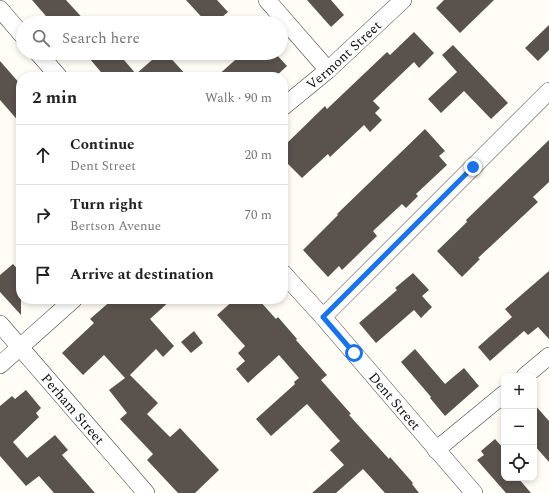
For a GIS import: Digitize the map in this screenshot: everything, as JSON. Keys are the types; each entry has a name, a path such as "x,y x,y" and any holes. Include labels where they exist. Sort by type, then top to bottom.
{"street":[{"path":"267,0 281,16"},
{"name":"Vermont Street","path":"288,103 328,70 403,0"},
{"path":"0,9 16,28"},
{"path":"288,24 328,70"},
{"path":"44,60 55,72"},
{"path":"323,317 549,91"},
{"name":"Dent Street","path":"288,278 323,317 474,493"},
{"path":"0,365 68,304"},
{"name":"Perham Street","path":"0,324 146,493"},
{"path":"529,373 549,356"},
{"path":"436,450 501,396"}],"building":[{"path":"32,0 66,0 81,16 46,16"},
{"path":"186,0 217,0 228,12 223,16 201,16"},
{"path":"307,0 331,0 344,15 331,27"},
{"path":"444,0 494,0 460,33 436,8"},
{"path":"549,25 549,50 538,61 525,48"},
{"path":"414,32 434,53 419,68 414,62 373,101 380,108 375,113 382,120 370,132 364,125 330,157 328,154 302,178 288,164 288,142 325,106 327,109 387,52 390,55"},
{"path":"453,45 508,103 491,119 464,91 441,113 428,99 457,72 442,55"},
{"path":"91,60 124,60 134,72 101,72"},
{"path":"152,60 172,60 183,72 138,72"},
{"path":"235,60 281,60 287,66 280,72 222,72"},
{"path":"0,61 16,79 16,118 0,100"},
{"path":"425,129 445,151 439,156 447,165 416,194 418,196 406,208 402,204 373,231 377,236 342,270 339,266 328,277 303,250 338,215 337,214"},
{"path":"549,140 549,182 533,197 538,202 478,258 480,259 462,277 437,251 467,222 466,220"},
{"path":"13,264 16,267 16,304 21,304 21,315 0,292 0,275"},
{"path":"549,271 549,339 538,327 528,335 524,331 490,361 478,347 512,317 505,309"},
{"path":"413,273 429,290 422,296 432,307 421,318 414,310 376,343 359,323 397,290 395,288"},
{"path":"107,304 166,304 150,319 174,346 163,357 156,349 130,375 158,403 147,414 170,437 180,428 219,470 195,493 178,493 147,460 153,454 120,419 127,413 109,390 125,378 104,355 83,375 62,353 94,323 90,319"},
{"path":"229,304 262,304 276,319 278,317 327,375 321,380 351,414 349,415 389,459 390,457 413,483 412,484 419,493 385,493 363,469 336,493 312,493 344,465 330,450 340,441 307,404 271,436 256,419 295,384 294,382 299,378 279,355 248,383 236,369 245,361 238,353 245,346 217,315"},
{"path":"194,331 203,343 191,353 181,342"},
{"path":"415,349 445,384 464,368 479,386 445,416 401,362"},
{"path":"26,390 41,408 36,413 39,417 13,442 27,458 55,435 68,450 62,455 95,493 54,493 39,476 26,486 0,456 0,406 12,396 15,399"},
{"path":"537,407 549,421 549,462 537,448"},
{"path":"495,439 501,446 501,481 521,481 531,493 506,493 477,460 484,455 481,451"}],"route":[{"path":"354,353 323,317 473,167"}]}
